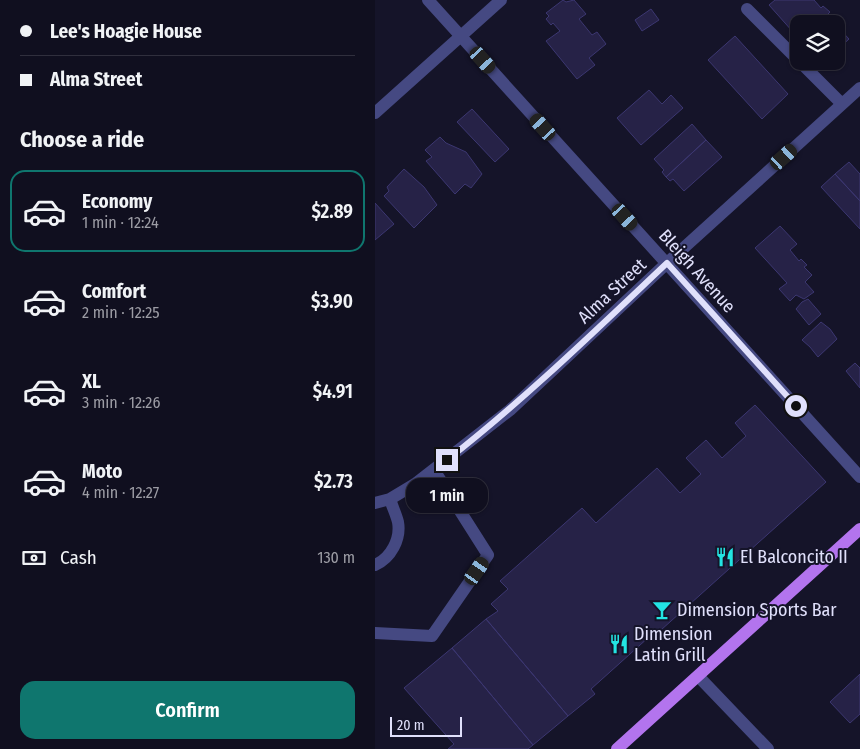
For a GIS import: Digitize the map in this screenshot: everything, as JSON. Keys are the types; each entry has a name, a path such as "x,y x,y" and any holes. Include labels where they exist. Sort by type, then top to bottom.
{"main road":[{"path":"617,749 860,529"}],"street":[{"name":"Bleigh Avenue","path":"427,0 860,477"},
{"path":"375,113 501,0"},
{"path":"747,8 790,52"},
{"path":"808,70 842,104"},
{"name":"Alma Street","path":"375,503 390,499 415,484 487,429 531,391 667,263 860,88"},
{"path":"375,633 432,636 488,555 434,470"},
{"path":"375,564 384,560 392,550 398,536 398,522 390,499"},
{"path":"697,676 767,749"}],"building":[{"path":"563,0 566,2 574,0 586,14 579,19 592,35 597,32 606,44 589,58 595,65 577,79 546,41 560,31 553,23 551,25 546,19 549,16 546,13"},
{"path":"775,0 814,0 821,8 823,6 830,12 827,15 790,15 790,29 769,5"},
{"path":"651,9 659,20 642,31 635,20"},
{"path":"845,35 849,39 845,43"},
{"path":"735,36 788,94 762,119 708,60"},
{"path":"649,90 662,104 671,95 683,108 641,145 617,118"},
{"path":"472,109 509,149 495,162 457,122"},
{"path":"692,124 706,140 666,177 662,172 664,170 654,159"},
{"path":"440,137 446,143 466,152 482,174 471,188 465,184 455,194 426,161 432,157 425,150"},
{"path":"706,140 722,157 684,191 673,179 670,181 666,177"},
{"path":"849,162 860,174 860,201 835,174"},
{"path":"404,169 424,187 437,205 414,228 384,196 389,191 387,187"},
{"path":"835,174 860,201 860,229 821,187"},
{"path":"375,203 394,224 375,240"},
{"path":"780,226 797,244 790,250 799,261 801,259 807,265 804,267 812,275 805,282 814,292 804,299 796,295 790,301 779,289 787,283 755,248"},
{"path":"808,299 821,314 809,325 796,309 802,302"},
{"path":"821,322 830,329 837,339 818,357 802,340"},
{"path":"855,363 860,368 860,388 846,371"},
{"path":"755,405 826,482 661,630 659,628 591,689 595,694 568,716 486,619 498,611 491,604 508,589 500,581 582,508 596,523 657,468 680,493 701,474 686,458 706,440 722,458 746,436 735,423"},
{"path":"486,619 568,716 533,745 452,648"},
{"path":"452,648 533,745 528,749 448,749 454,744 404,688"},
{"path":"860,674 860,714 850,723 830,702"}],"place":[{"name":"El Balconcito II","path":"725,557"},
{"name":"Dimension Sports Bar","path":"662,610"},
{"name":"Dimension Latin Grill","path":"619,644"}],"route":[{"path":"447,460 510,410 545,379 667,263 796,406"}]}
